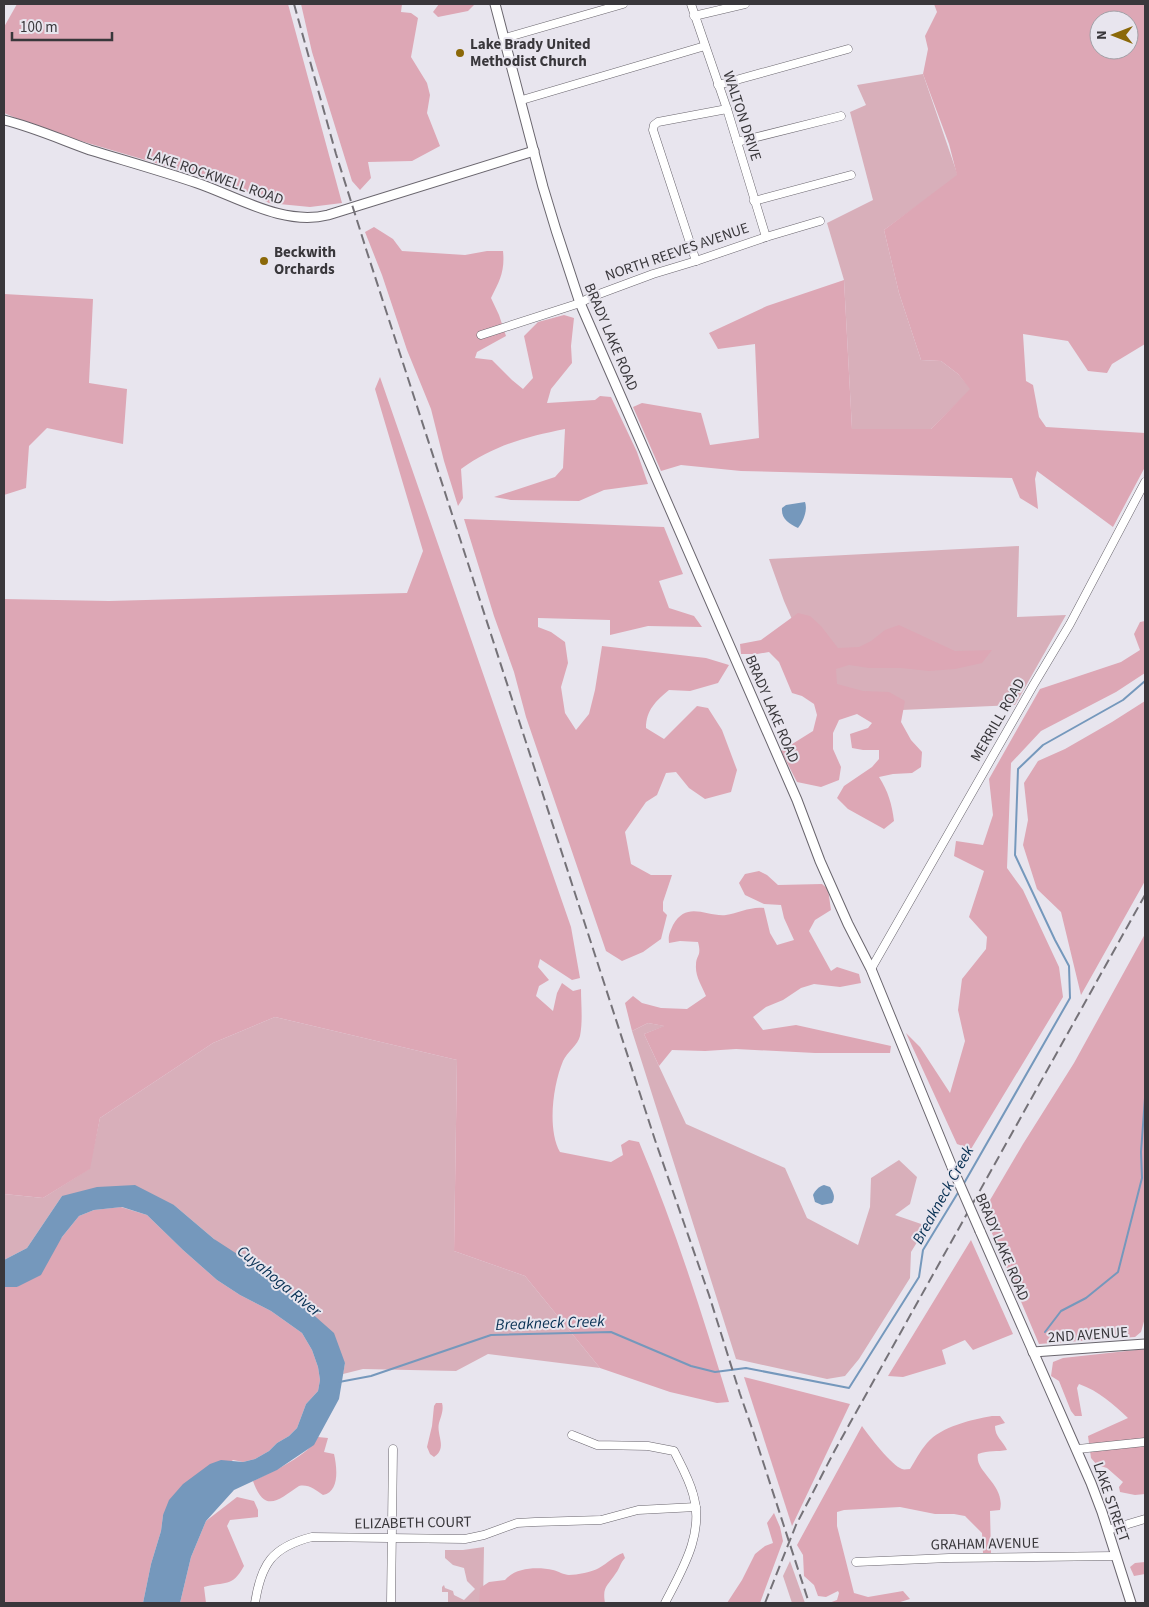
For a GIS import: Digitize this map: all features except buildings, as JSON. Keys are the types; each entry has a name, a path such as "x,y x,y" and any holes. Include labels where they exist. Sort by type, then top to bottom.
{"street":[{"name":"BRADY LAKE ROAD","path":"496,4 556,230 580,303 797,800 820,861 848,924 871,969 952,1166 1060,1412"},
{"path":"505,38 622,4"},
{"name":"WALTON DRIVE","path":"691,4 727,109 766,237"},
{"path":"694,16 745,4"},
{"path":"522,100 705,46"},
{"path":"718,85 848,49"},
{"path":"696,261 654,125 658,122 727,109"},
{"path":"737,142 841,116"},
{"name":"LAKE ROCKWELL ROAD","path":"4,120 183,178 285,216 315,218 534,151"},
{"path":"754,201 852,175"},
{"name":"NORTH REEVES AVENUE","path":"481,335 580,303 644,276 820,221"},
{"name":"MERRILL ROAD","path":"871,969 1070,624 1145,482"},
{"name":"2ND AVENUE","path":"1033,1352 1145,1344"},
{"name":"LAKE STREET","path":"1060,1412 1078,1449 1108,1530 1131,1603"},
{"path":"572,1435 597,1445 648,1446 674,1452 690,1484 696,1507 696,1525 693,1543 665,1603"},
{"path":"1078,1449 1145,1442"},
{"path":"391,1603 393,1449"},
{"name":"ELIZABETH COURT","path":"254,1603 258,1583 266,1564 278,1552 294,1541 312,1537 465,1539 484,1535 517,1523 601,1520 639,1510 696,1507"},
{"path":"1108,1530 1145,1519"},
{"name":"GRAHAM AVENUE","path":"856,1562 947,1558 1116,1556"}],"shaded area":[{"path":"17,4 288,4 342,203 310,207 269,203 240,188 47,131 4,113 4,27"},
{"path":"301,4 402,4 401,12 411,13 418,18 411,57 427,83 430,95 427,113 440,146 412,161 368,162 371,178 360,190 352,181 312,52"},
{"path":"439,4 475,4 468,11 438,17 433,12"},
{"path":"934,4 1145,4 1145,344 1112,364 1107,373 1088,371 1068,341 1023,334 1026,381 1033,385 1039,417 1046,427 1145,433 1145,467 1113,527 1037,471 1035,479 1038,509 1020,498 1012,478 741,471 681,465 661,471 633,407 642,403 701,413 710,445 759,438 755,344 718,349 709,333 767,306 844,280 852,429 931,429 970,389 958,374 941,361 921,360 899,293 884,230 957,175 949,144 923,74 928,49 925,36 937,12"},
{"path":"923,74 958,176 884,230 899,293 921,360 941,361 958,374 971,389 931,429 852,429 844,280 827,223 873,200 850,112 866,105 857,85"},
{"path":"374,227 393,239 402,251 465,255 487,251 503,251 501,275 491,298 506,336 477,352 475,358 492,360 523,389 533,378 524,336 538,322 564,315 574,318 571,346 572,363 551,389 547,403 595,400 600,396 611,397 637,452 648,484 604,490 579,501 511,500 494,497 555,477 563,468 565,429 537,435 498,448 461,469 463,498 458,506 431,409 407,350 382,275 365,232"},
{"path":"4,294 93,299 89,383 127,389 123,444 47,428 29,446 26,488 4,495"},
{"path":"380,377 571,927 580,978 572,980 540,959 538,967 549,980 539,986 536,996 553,1011 557,993 562,983 573,991 581,989 582,1018 580,1036 563,1061 554,1094 553,1119 556,1142 560,1152 611,1162 623,1155 621,1145 629,1140 639,1142 676,1238 729,1402 717,1403 670,1392 600,1368 525,1276 454,1251 457,1060 275,1017 213,1043 100,1118 90,1169 43,1198 4,1194 4,599 109,601 407,593 423,551 375,389"},
{"path":"464,519 664,527 683,574 659,581 669,608 694,616 702,627 648,626 610,635 610,620 538,618 538,627 551,632 565,642 568,663 561,687 565,713 576,730 589,714 602,646 706,658 729,665 718,683 690,691 669,690 656,702 648,716 646,728 664,739 697,706 708,708 722,730 737,770 731,792 705,799 689,788 676,772 666,773 657,795 646,802 625,832 631,864 651,875 672,875 663,902 663,911 667,915 661,939 643,952 622,961 606,951 526,717 514,672 494,616"},
{"path":"1019,546 1017,617 1066,615 1015,705 833,713 784,601 769,559"},
{"path":"798,613 810,616 821,626 838,648 859,647 871,641 885,630 899,625 955,651 992,650 982,663 955,669 929,671 849,665 836,669 837,684 863,691 889,692 905,701 901,722 911,740 922,752 921,767 912,773 879,777 889,798 894,821 884,829 848,809 837,798 844,786 872,767 879,759 879,750 852,748 850,734 868,728 872,723 857,714 839,720 833,733 833,749 841,767 839,780 821,787 797,782 781,751 813,731 817,715 814,704 802,696 792,693 779,662 769,652 741,654 740,644 761,640"},
{"path":"1145,621 1145,673 1116,692 1041,731 1011,763 1007,868 1023,890 1059,967 1063,997 971,1149 957,1144 906,1033 920,1047 950,1093 965,1041 958,1010 962,979 986,949 987,937 969,917 984,871 954,856 956,841 983,845 993,815 989,779 1040,689 1121,662 1140,650 1134,634 1140,622"},
{"path":"1145,701 1145,881 1081,995 1061,912 1037,889 1023,845 1028,820 1024,783 1038,761 1065,749"},
{"path":"759,871 767,875 778,885 822,884 828,889 831,910 815,920 809,931 831,971 837,967 859,974 861,983 840,987 814,984 801,988 783,1000 766,1007 753,1017 763,1030 796,1025 891,1046 890,1053 815,1053 736,1049 705,1051 672,1050 659,1066 644,1034 664,1026 648,1023 632,1031 625,1003 633,996 642,1003 661,1008 687,1009 706,996 696,969 699,953 698,942 680,941 669,943 669,936 673,925 678,917 684,913 697,911 726,915 750,909 764,908 770,933 777,945 794,940 784,918 781,905 764,904 745,895 739,883 745,874"},
{"path":"1145,934 1145,1318 1141,1332 1135,1337 1039,1344 983,1212 1074,1063"},
{"path":"275,1017 457,1060 454,1251 525,1276 600,1368 488,1354 456,1371 363,1369 343,1374 345,1363 214,1239 174,1205 62,1196 27,1248 4,1260 4,1194 43,1198 89,1169 100,1118 213,1043"},
{"path":"648,1023 665,1026 644,1034 686,1124 785,1168 807,1218 858,1245 870,1207 871,1178 899,1160 917,1177 910,1204 895,1215 927,1226 911,1252 910,1278 859,1359 845,1376 827,1379 736,1359 632,1031"},
{"path":"121,1207 147,1215 217,1280 240,1295 271,1311 302,1333 312,1350 318,1367 320,1380 318,1391 306,1404 297,1428 289,1436 255,1459 243,1462 233,1460 163,1515 161,1531 151,1564 143,1603 4,1603 4,1287 17,1287 79,1216 94,1210"},
{"path":"971,1240 1013,1334 973,1350 965,1340 942,1350 946,1364 903,1377 888,1376"},
{"path":"1145,1349 1145,1494 1135,1495 1120,1492 1119,1487 1123,1482 1107,1468 1097,1465 1091,1458 1088,1436 1128,1418 1099,1394 1079,1384 1077,1388 1082,1416 1075,1416 1071,1411 1059,1381 1051,1376 1053,1362 1063,1358"},
{"path":"744,1377 850,1404 792,1526"},
{"path":"436,1403 442,1403 443,1408 438,1428 441,1445 440,1450 434,1457 430,1454 427,1447"},
{"path":"992,1416 1000,1416 1005,1423 995,1426 995,1430 1007,1450 978,1454 978,1461 995,1486 1001,1501 1000,1510 990,1511 991,1553 983,1553 982,1533 965,1516 935,1514 900,1507 844,1510 837,1512 837,1526 854,1593 868,1597 903,1591 910,1599 897,1603 829,1603 837,1600 838,1591 826,1597 818,1596 814,1585 804,1576 803,1555 797,1545 862,1426 892,1462 902,1469 910,1469 933,1437 949,1428"},
{"path":"318,1437 328,1438 324,1452 334,1454 336,1478 332,1489 323,1495 315,1489 299,1486 273,1501 262,1498 253,1481 298,1457"},
{"path":"237,1497 254,1501 258,1510 258,1517 230,1520 227,1526 244,1566 232,1581 204,1587 206,1603 180,1603 191,1557 206,1521"},
{"path":"774,1513 783,1541 760,1603 727,1603 742,1580 755,1554 765,1546 773,1543 767,1523"},
{"path":"484,1547 483,1603 448,1603 448,1592 442,1592 444,1585 445,1588 453,1591 454,1595 464,1600 475,1589 467,1581 464,1568 453,1565 445,1558 445,1550"},
{"path":"623,1553 625,1558 605,1589 605,1603 479,1603 480,1588 489,1582 505,1580 521,1570 541,1568 567,1575 580,1574 596,1569"},
{"path":"790,1561 805,1603 792,1603 783,1576"},
{"path":"1145,1562 1145,1574 1134,1576 1130,1567 1135,1563"}],"water":[{"path":"805,502 806,509 802,523 798,528 786,521 782,508 786,505"},
{"path":"135,1185 174,1205 214,1239 265,1272 334,1333 345,1363 339,1399 314,1445 277,1470 234,1490 206,1521 191,1557 180,1603 143,1603 151,1564 161,1531 163,1515 169,1500 183,1484 210,1464 221,1460 243,1462 255,1459 289,1436 297,1428 306,1404 318,1391 320,1380 312,1350 302,1333 271,1311 240,1295 217,1280 147,1215 122,1207 94,1210 79,1216 62,1237 41,1275 17,1287 4,1287 4,1260 27,1248 62,1196 97,1187"},
{"path":"824,1185 830,1187 834,1199 832,1203 822,1205 815,1202 813,1195 818,1188"}],"waterway":[{"name":"Breakneck Creek","path":"963,1185 1070,998 1069,966 1015,855 1018,769 1043,745 1123,700 1145,681"},
{"name":"Breakneck Creek","path":"1045,1332 1061,1311 1086,1298 1118,1272 1142,1178 1141,1152 1145,1098"},
{"name":"Breakneck Creek","path":"339,1382 371,1376 491,1335 611,1332 691,1366 715,1372 746,1368 849,1388 919,1277 923,1250 959,1191"}],"railway":[{"path":"294,4 336,154 367,252 655,1140 709,1295 809,1603"},
{"path":"765,1603 796,1525 835,1450 1145,895"}],"place":[{"name":"Lake Brady United Methodist Church","path":"460,53"},
{"name":"Beckwith Orchards","path":"264,261"}],"water label":[{"name":"Cuyahoga River","path":"279,1281"}]}
